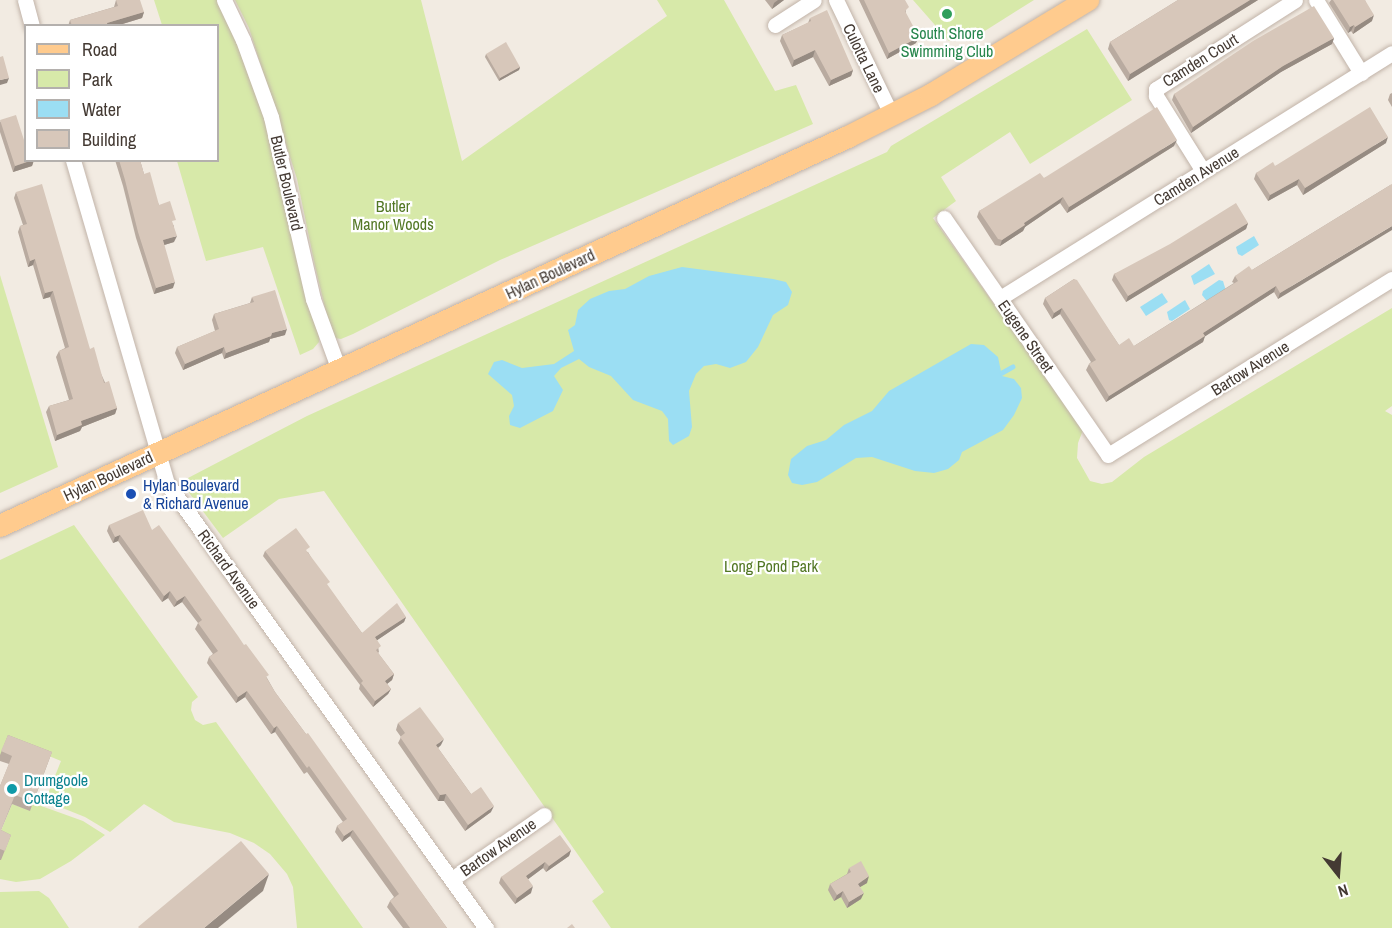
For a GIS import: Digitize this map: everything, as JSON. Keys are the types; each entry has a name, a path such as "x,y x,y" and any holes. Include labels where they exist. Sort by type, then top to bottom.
{"main road":[{"name":"Hylan Boulevard","path":"0,526 892,116 946,87 1088,0"}],"street":[{"path":"25,0 31,24"},
{"name":"Butler Boulevard","path":"224,0 243,40 271,117 313,299 339,370"},
{"path":"776,25 814,0"},
{"name":"Culotta Lane","path":"836,0 892,116"},
{"name":"Camden Court","path":"1203,171 1156,96 1156,89 1295,0"},
{"path":"1316,0 1361,73"},
{"name":"Camden Avenue","path":"1000,298 1392,53"},
{"name":"Richard Avenue","path":"74,162 171,489 486,928"},
{"name":"Eugene Street","path":"944,218 1108,455"},
{"name":"Bartow Avenue","path":"1108,455 1392,279"},
{"name":"Bartow Avenue","path":"452,879 544,815"}],"green space":[{"path":"154,0 217,0 238,44 263,111 319,335 319,342 313,349 300,355 263,247 206,261 177,162 219,162 219,24 162,24"},
{"name":"Butler Manor Woods","path":"235,0 421,0 462,161 667,16 657,0 724,0 775,91 796,85 813,124 500,260 353,334 341,339 335,338 331,333 297,179 249,28"},
{"path":"913,0 1034,0 980,34 976,27 949,41"},
{"name":"Long Pond Park","path":"1087,29 1132,100 1030,164 1010,132 941,177 956,201 933,218 1083,430 1078,443 1077,458 1090,481 1102,484 1112,482 1144,457 1392,308 1392,406 1385,411 1392,415 1392,928 611,928 592,901 604,892 324,491 279,499 223,538 184,486 188,484 188,478 307,416 887,152 891,146"},
{"path":"0,275 58,467 0,493"},
{"path":"74,525 198,697 192,702 191,710 195,720 203,725 216,722 363,928 297,928 293,887 287,874 270,854 254,843 230,833 174,822 144,804 110,832 85,817 45,801 61,761 37,751 0,756 0,560"},
{"path":"33,803 83,821 105,835 71,861 40,879 16,882 0,879 0,833 12,804 30,810"},
{"path":"39,891 49,898 69,928 0,928 0,892"}],"water":[{"path":"1254,236 1259,245 1242,256 1238,254 1236,247"},
{"path":"1209,264 1215,274 1194,285 1191,276"},
{"path":"682,267 773,279 786,282 792,292 788,305 773,315 758,347 746,362 730,368 716,364 704,366 696,374 689,391 692,427 689,436 673,445 669,441 668,419 662,411 633,400 611,376 589,367 579,359 561,368 554,376 563,390 553,411 520,428 510,425 509,416 514,406 512,395 488,374 494,362 502,360 522,368 554,364 574,351 568,330 575,325 578,310 590,299 609,291 625,289 649,276"},
{"path":"1219,280 1223,281 1226,291 1210,301 1206,300 1202,295 1203,291"},
{"path":"1162,293 1168,302 1146,316 1140,307"},
{"path":"1185,300 1190,309 1172,321 1169,320 1167,312"},
{"path":"971,344 984,345 998,357 1002,376 1014,379 1021,388 1022,398 1014,415 1003,430 962,452 959,460 948,469 934,473 915,471 872,457 856,458 817,482 802,485 792,483 788,475 791,459 807,446 826,440 844,425 872,411 889,391"}],"building":[{"path":"116,0 140,0 144,12 107,24 71,24 70,20 118,6"},
{"path":"864,0 905,0 909,7 905,11 919,37 889,53"},
{"path":"1178,0 1250,0 1130,74 1110,42"},
{"path":"1333,0 1365,0 1374,15 1355,27 1354,25 1350,27"},
{"path":"1314,6 1334,38 1283,66 1193,127 1174,94 1253,41"},
{"path":"827,10 853,70 831,80 815,50 794,60 782,35 811,21 810,18"},
{"path":"506,42 520,67 500,78 486,54"},
{"path":"3,56 9,78 0,80 0,57"},
{"path":"1157,107 1177,140 1069,207 1063,197 1002,240 998,239 979,211 1040,173 1044,178"},
{"path":"1370,107 1388,137 1305,188 1299,179 1270,195 1256,173 1273,162 1275,166"},
{"path":"16,115 24,140 24,162 26,162 15,166 0,120"},
{"path":"120,162 141,162 144,174 150,172 159,205 170,201 176,220 172,221 177,236 163,240 175,282 156,288 138,232"},
{"path":"42,184 90,349 94,347 104,383 109,381 117,408 81,421 82,425 57,435 49,406 73,399 59,351 69,347 53,291 45,293 35,259 30,261 20,226 27,224 16,192"},
{"path":"1392,184 1392,226 1280,293 1276,286 1203,333 1205,336 1109,396 1089,364 1096,360 1062,308 1054,313 1045,298 1074,279 1077,280 1119,345 1129,338 1134,346 1238,281 1235,276 1249,266 1252,270"},
{"path":"1236,203 1248,223 1128,296 1114,274 1170,244"},
{"path":"275,290 287,329 226,353 224,347 185,364 177,347 219,329 214,314 254,302 252,297"},
{"path":"143,510 152,530 159,525 244,645 246,644 269,675 266,677 275,692 306,734 308,733 447,928 410,928 390,901 399,894 353,830 344,836 337,826 347,819 309,766 307,768 277,726 274,728 247,691 238,697 209,657 218,651 198,623 202,620 185,596 177,601 170,591 164,596 120,535 115,537 109,525"},
{"path":"296,528 310,547 306,550 330,582 327,584 362,633 397,603 406,617 375,637 381,646 376,650 394,674 385,681 391,689 375,701 361,683 363,681 265,551"},
{"path":"420,707 444,739 436,745 471,794 481,787 494,806 468,825 446,794 440,795 400,737 405,733 398,723"},
{"name":"Drumgoole Cottage","path":"8,735 52,752 33,802 15,795 1,830 11,835 5,851 0,849 0,786 12,756 1,751"},
{"path":"560,835 571,850 549,866 545,862 526,876 533,886 517,898 501,877"},
{"path":"241,841 269,874 204,928 138,927"},
{"path":"861,861 869,876 858,884 864,893 849,902 843,891 837,895 830,884 851,872 849,868"}],"waterway":[{"path":"1001,373 1012,367"}],"place":[{"name":"South Shore Swimming Club","path":"947,14"},
{"name":"Hylan Boulevard & Richard Avenue","path":"131,494"},
{"name":"Drumgoole Cottage","path":"12,789"}]}
